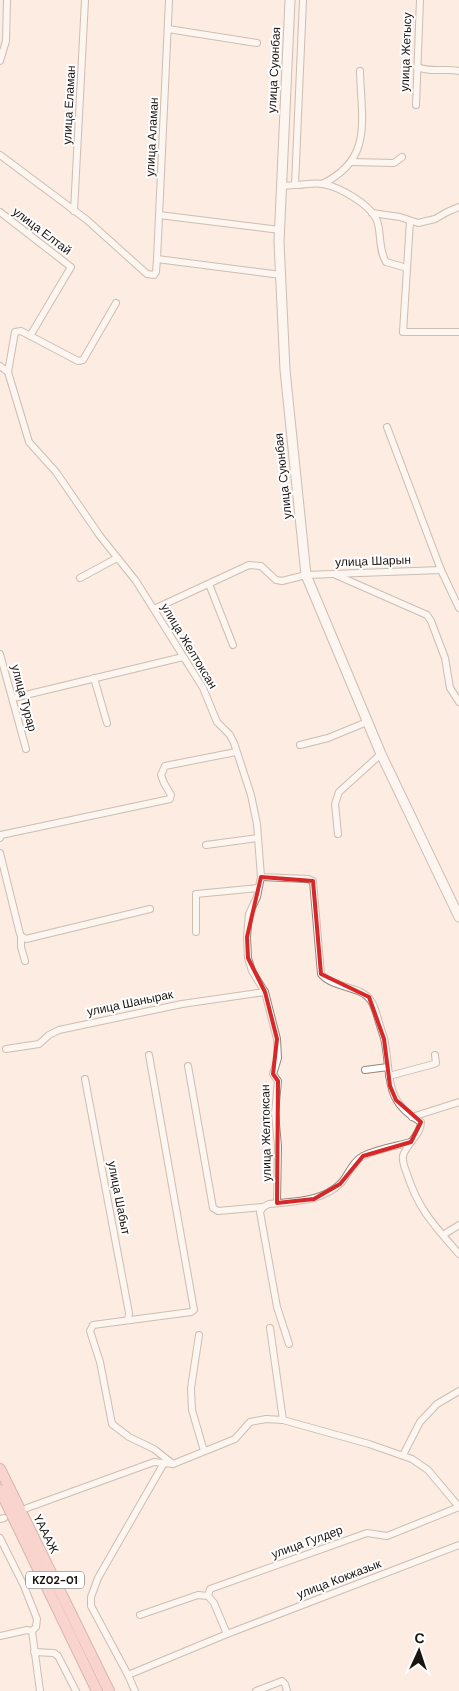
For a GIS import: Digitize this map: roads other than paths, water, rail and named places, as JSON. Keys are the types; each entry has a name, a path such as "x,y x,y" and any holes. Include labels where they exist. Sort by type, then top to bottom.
{"highway":[{"name":"ҮАААЖ","path":"0,1469 109,1691"},
{"name":"ҮАААЖ","path":"0,1490 97,1691"}],"main road":[{"name":"улица Суюнбая","path":"290,0 281,186 281,275 285,370 306,575 381,754 459,917"}],"street":[{"path":"0,61 6,41 7,0"},
{"name":"улица Еламан","path":"74,211 85,0"},
{"name":"улица Аламан","path":"74,211 88,220 147,274 154,275 156,272 170,0"},
{"path":"296,185 303,0"},
{"name":"улица Жетысу","path":"416,105 420,0"},
{"path":"168,29 257,43"},
{"path":"417,68 459,71"},
{"path":"322,184 333,178 351,162 357,151 361,137 360,70"},
{"path":"0,155 74,211"},
{"path":"351,162 394,163 402,157"},
{"path":"281,186 322,184 336,188 354,198 372,213 378,222 383,257 386,262 407,268"},
{"path":"372,213 400,217 418,223 435,219 459,207"},
{"name":"улица Елтай","path":"0,212 71,267 30,336"},
{"path":"159,215 280,230"},
{"path":"410,221 403,332 459,332"},
{"path":"156,259 281,275"},
{"path":"0,366 8,372 15,332 20,331 81,361 83,360 116,303"},
{"name":"улица Желтоксан","path":"8,372 29,442 56,472 100,536 136,581 184,656 203,688 217,722 230,735 251,795 258,838 261,877 250,914 248,958 252,971 265,992 277,1040 278,1058 273,1074 278,1081 276,1113 278,1146 277,1203"},
{"path":"386,427 441,570 459,608"},
{"path":"80,578 117,558"},
{"name":"улица Шарын","path":"209,584 255,564 261,566 276,580 282,581 306,575 441,570"},
{"path":"335,574 427,615 431,620 445,658 450,688 459,702"},
{"path":"154,609 209,584 234,645"},
{"name":"улица Турар","path":"0,654 26,749"},
{"path":"13,698 184,656"},
{"path":"94,678 107,723"},
{"path":"300,745 328,738 367,722"},
{"path":"0,838 1,835 170,799 171,795 161,775 165,766 236,752"},
{"path":"338,834 335,804 339,792 381,754"},
{"path":"206,845 258,838"},
{"path":"0,853 21,936 21,947 25,961"},
{"path":"261,877 308,879 313,881 321,974 368,997 373,1004 384,1039 390,1086 396,1100 412,1117 421,1122 421,1126 402,1158 410,1186 425,1214 459,1254"},
{"path":"196,932 196,894 258,888"},
{"path":"21,936 26,939 150,909"},
{"name":"улица Шанырак","path":"6,1049 39,1044 48,1035 59,1030 182,1004 265,992"},
{"path":"149,1055 194,1310 93,1324 90,1331 100,1362 112,1424 129,1437 154,1449 173,1464"},
{"path":"389,1076 434,1064 436,1060 435,1055"},
{"path":"188,1066 214,1208 218,1211 263,1207 277,1203 314,1199 326,1194 340,1184 355,1162 363,1156 411,1142"},
{"path":"365,1070 388,1067"},
{"name":"улица Шабыт","path":"85,1079 129,1313 128,1320"},
{"path":"412,1117 459,1102"},
{"path":"263,1207 260,1212 277,1307 289,1344"},
{"path":"443,1235 459,1225"},
{"path":"270,1328 283,1420"},
{"path":"199,1335 191,1388 192,1410 204,1451"},
{"path":"403,1455 420,1422 437,1404 459,1392"},
{"path":"27,1508 154,1462 173,1464 235,1439 250,1422 266,1419 283,1420 412,1458 424,1466 459,1507"},
{"path":"136,1691 91,1606 92,1597 98,1578 164,1463"},
{"name":"улица Гулдер","path":"208,1596 210,1589 367,1533 387,1536 459,1507"},
{"path":"0,1538 24,1586 37,1619 36,1627 32,1631 40,1691"},
{"name":"улица Кокжазык","path":"128,1675 227,1634 459,1545"},
{"path":"140,1615 198,1595 208,1596 214,1603 227,1634"},
{"path":"0,1636 27,1630 32,1631"},
{"path":"34,1652 54,1653 58,1656 76,1691"},
{"path":"256,1691 282,1681 287,1691"}]}
